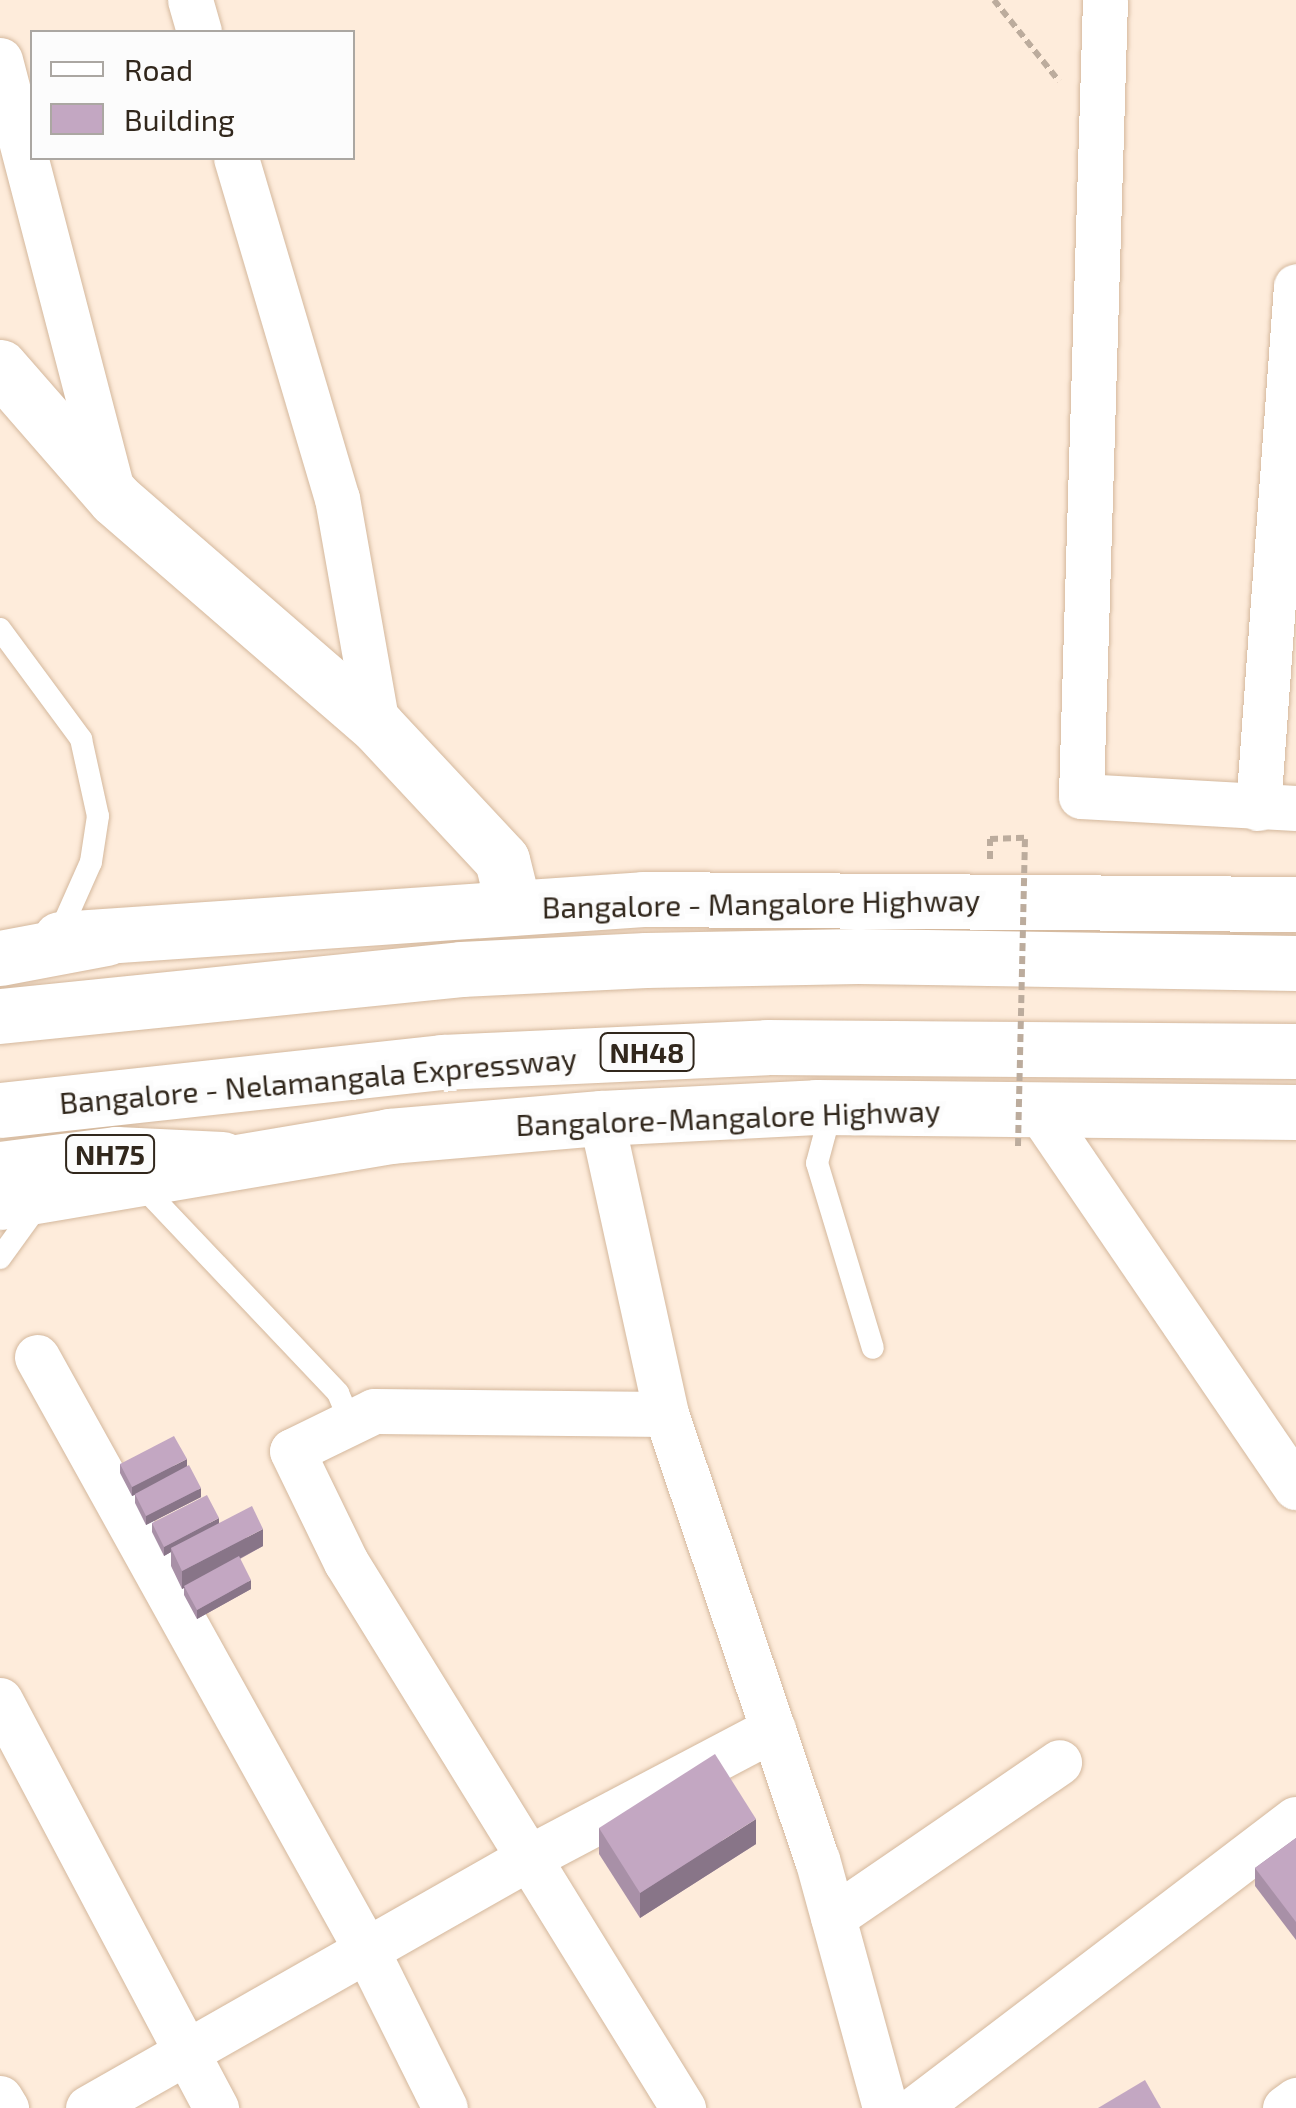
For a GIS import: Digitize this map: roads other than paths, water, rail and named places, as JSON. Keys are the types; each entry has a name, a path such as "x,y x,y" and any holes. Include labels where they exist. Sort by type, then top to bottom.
{"main road":[{"path":"0,367 115,499 376,726 502,860 514,908"},
{"name":"Bangalore - Mangalore Highway","path":"81,938 662,898 1296,904"},
{"path":"0,940 81,938"},
{"path":"0,958 81,938"},
{"path":"0,1016 423,972 628,961 858,956 1296,963"},
{"name":"Bangalore - Nelamangala Expressway","path":"0,1110 442,1062 767,1046 1296,1051"},
{"name":"Bangalore-Mangalore Highway","path":"222,1160 388,1136 601,1118 832,1108 1028,1127 1296,1112"},
{"name":"NH75","path":"16,1188 116,1154 222,1160"},
{"path":"16,1188 133,1176 222,1160"}],"street":[{"path":"190,0 198,30"},
{"path":"1105,0 1081,796 1277,808 1296,286"},
{"path":"0,60 115,499"},
{"path":"237,160 338,498 376,726"},
{"path":"601,1118 666,1414 773,1729 832,1917 885,2108"},
{"path":"1028,1127 1296,1487"},
{"path":"37,1357 368,1953 445,2108"},
{"path":"666,1414 374,1411 292,1451 346,1562 683,2108"},
{"path":"0,1700 216,2108"},
{"path":"88,2108 368,1953 528,1858 773,1729"},
{"path":"832,1917 1060,1762"},
{"path":"916,2108 1296,1819"},
{"path":"0,2098 6,2108"},
{"path":"1285,2108 1296,2100"}],"lane":[{"path":"0,629 81,739 98,816 81,938"},
{"path":"832,1108 817,1163 873,1348"},
{"path":"133,1176 338,1392 350,1422"},
{"path":"0,1258 16,1188"}]}
